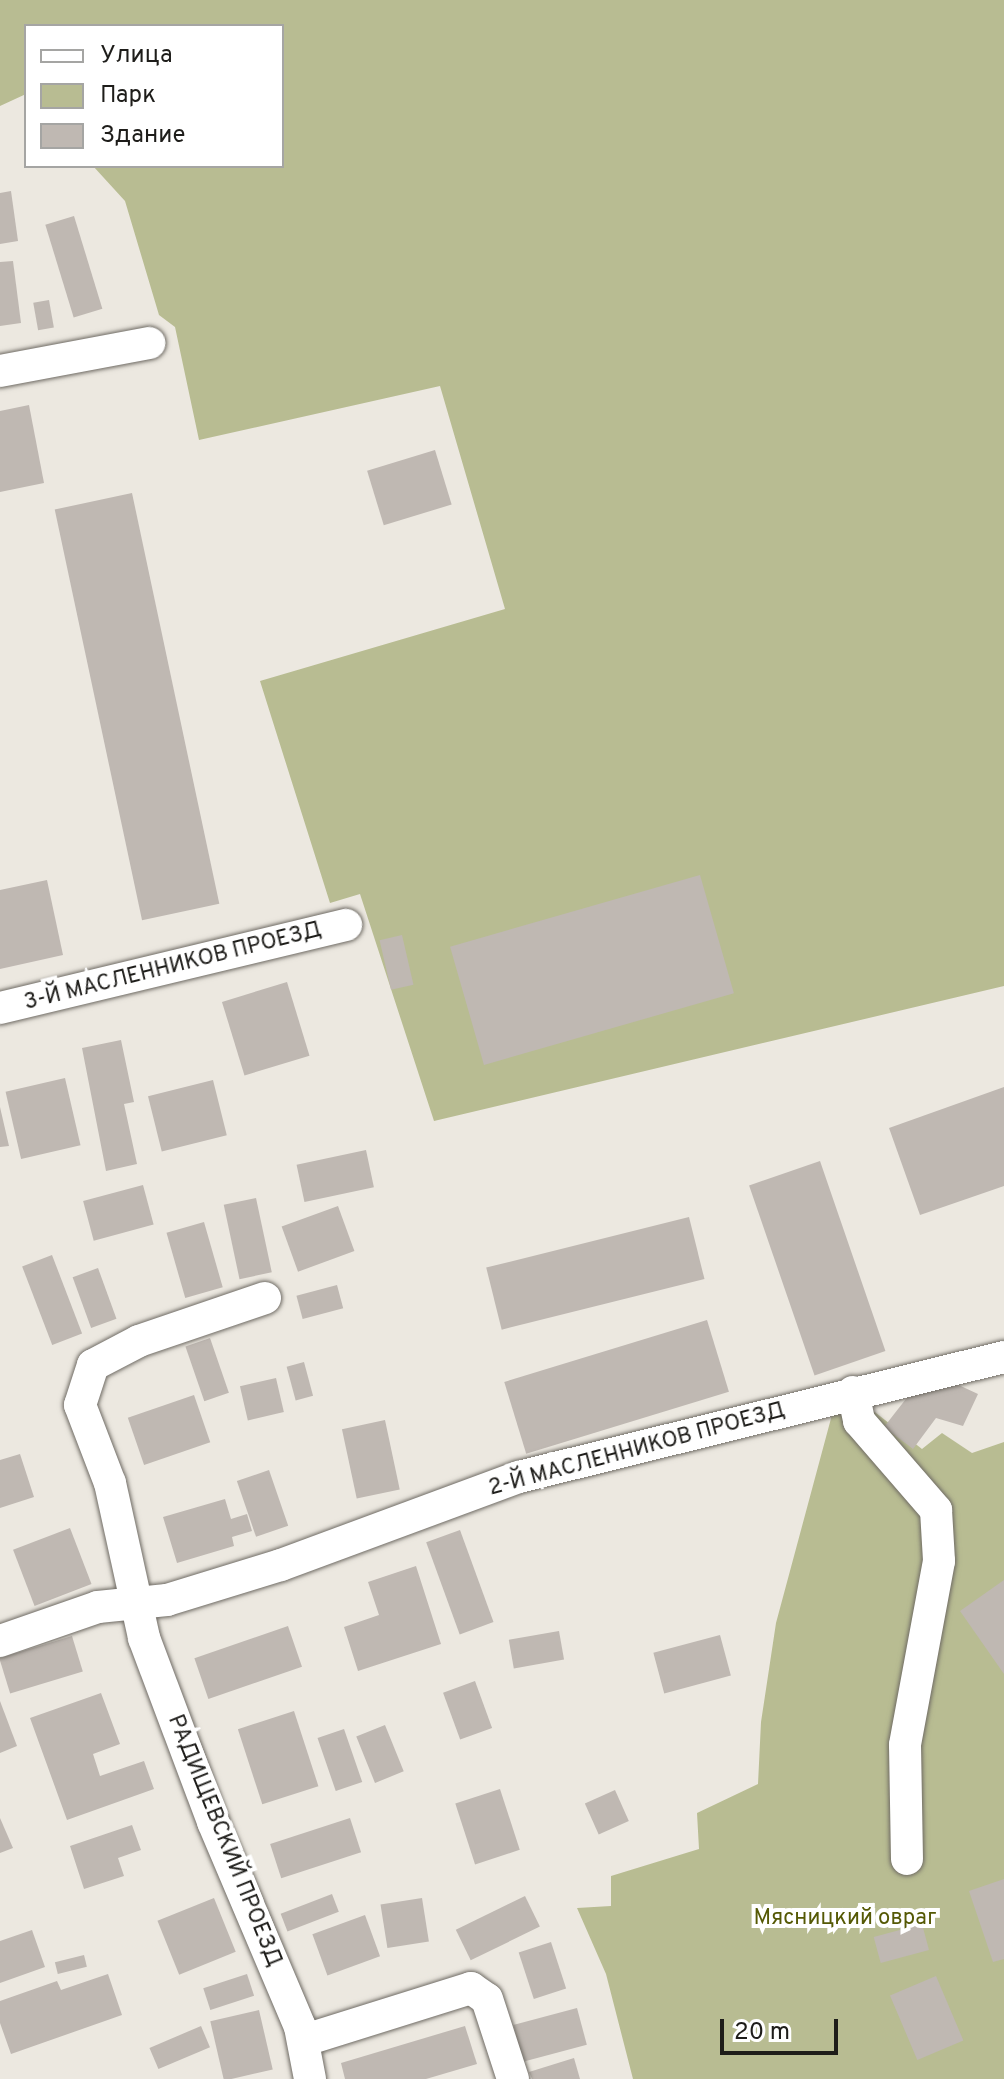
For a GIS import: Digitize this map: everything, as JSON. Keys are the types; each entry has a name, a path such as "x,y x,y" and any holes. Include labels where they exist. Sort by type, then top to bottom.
{"street":[{"path":"0,371 149,343"},
{"name":"3-Й МАСЛЕННИКОВ ПРОЕЗД","path":"0,1008 346,925"},
{"path":"137,1603 110,1483 80,1405 93,1365 139,1341 265,1298"},
{"name":"2-Й МАСЛЕННИКОВ ПРОЕЗД","path":"0,1641 98,1607 167,1600 281,1565 519,1477 1004,1357"},
{"path":"853,1392 859,1421 936,1510 939,1561 905,1745 907,1859"},
{"name":"РАДИЩЕВСКИЙ ПРОЕЗД","path":"137,1603 144,1638 213,1822 305,2040 310,2079"},
{"path":"305,2040 471,1988 487,1999 513,2079"}],"green space":[{"path":"0,0 1004,0 1004,986 434,1121 360,894 330,903 260,681 505,609 440,386 199,440 175,327 159,315 125,201 95,168 284,168 284,24 24,24 24,95 0,106"},
{"name":"Мясницкий овраг","path":"862,1402 922,1449 942,1433 972,1453 1004,1442 1004,2079 633,2079 606,1974 577,1908 611,1906 611,1876 699,1849 697,1813 758,1784 761,1722 776,1623 833,1411"}],"building":[{"path":"11,191 18,241 0,244 0,193"},
{"path":"74,216 102,309 74,318 45,225"},
{"path":"13,261 21,323 0,326 0,262"},
{"path":"49,300 54,328 38,330 33,303"},
{"path":"29,405 44,483 0,492 0,411"},
{"path":"435,450 452,505 384,525 367,471"},
{"path":"132,493 219,904 142,920 55,509"},
{"path":"700,875 734,993 484,1065 450,947"},
{"path":"47,880 63,955 0,969 0,890"},
{"path":"402,935 413,985 391,990 380,940"},
{"path":"287,982 310,1056 244,1076 222,1002"},
{"path":"121,1040 134,1102 124,1104 137,1164 106,1171 82,1048"},
{"path":"65,1078 81,1145 21,1159 6,1092"},
{"path":"213,1080 227,1135 162,1152 148,1096"},
{"path":"1004,1087 1004,1186 920,1215 889,1128"},
{"path":"0,1107 9,1146 0,1147"},
{"path":"366,1150 374,1187 304,1202 297,1165"},
{"path":"820,1161 885,1351 815,1375 749,1185"},
{"path":"143,1185 154,1225 94,1241 83,1201"},
{"path":"256,1198 272,1272 240,1279 224,1205"},
{"path":"338,1206 354,1251 298,1272 282,1227"},
{"path":"689,1217 704,1279 502,1330 486,1268"},
{"path":"204,1222 223,1287 185,1298 167,1233"},
{"path":"52,1255 82,1333 52,1345 22,1266"},
{"path":"98,1268 116,1319 91,1328 73,1277"},
{"path":"337,1285 343,1308 303,1319 296,1296"},
{"path":"707,1320 729,1392 526,1454 504,1382"},
{"path":"210,1338 229,1393 204,1401 185,1346"},
{"path":"304,1362 313,1396 296,1400 287,1367"},
{"path":"276,1378 284,1412 248,1420 240,1386"},
{"path":"950,1381 978,1394 963,1426 936,1418 913,1449 884,1427 909,1395"},
{"path":"194,1395 210,1442 144,1465 128,1418"},
{"path":"385,1420 400,1489 357,1499 342,1429"},
{"path":"20,1454 34,1497 0,1508 0,1460"},
{"path":"269,1470 288,1526 256,1537 237,1481"},
{"path":"225,1499 231,1519 247,1514 252,1531 232,1537 234,1546 177,1563 163,1517"},
{"path":"70,1528 92,1584 35,1606 13,1550"},
{"path":"460,1530 494,1622 460,1634 426,1542"},
{"path":"416,1566 441,1644 358,1671 344,1627 379,1615 368,1582"},
{"path":"1004,1580 1004,1674 960,1611"},
{"path":"288,1626 302,1667 208,1699 194,1658"},
{"path":"559,1631 564,1660 514,1668 509,1640"},
{"path":"720,1635 731,1676 664,1693 653,1653"},
{"path":"72,1636 83,1671 10,1694 0,1658"},
{"path":"475,1681 492,1728 460,1740 443,1693"},
{"path":"101,1693 120,1744 93,1754 100,1776 144,1761 154,1789 67,1820 30,1718"},
{"path":"0,1701 17,1746 0,1753"},
{"path":"294,1711 318,1786 262,1804 238,1729"},
{"path":"385,1725 404,1771 375,1783 356,1737"},
{"path":"344,1729 362,1782 336,1791 318,1738"},
{"path":"500,1789 520,1850 475,1864 455,1804"},
{"path":"615,1790 629,1821 599,1834 585,1803"},
{"path":"0,1818 13,1848 0,1853"},
{"path":"350,1818 361,1852 281,1878 270,1844"},
{"path":"132,1825 141,1850 118,1858 124,1876 84,1889 70,1846"},
{"path":"1004,1879 1004,1959 993,1962 969,1891"},
{"path":"332,1894 339,1912 287,1931 281,1914"},
{"path":"525,1896 540,1927 471,1960 456,1930"},
{"path":"214,1898 236,1952 179,1975 157,1921"},
{"path":"422,1898 429,1941 387,1948 381,1905"},
{"path":"365,1915 380,1956 327,1975 312,1934"},
{"path":"922,1924 929,1950 881,1963 874,1937"},
{"path":"32,1930 45,1967 0,1983 0,1941"},
{"path":"551,1942 566,1989 534,1999 519,1953"},
{"path":"84,1955 87,1967 58,1974 55,1962"},
{"path":"108,1974 122,2015 11,2054 0,2023 0,2001 57,1981 61,1990"},
{"path":"247,1974 254,1996 210,2010 203,1988"},
{"path":"936,1976 963,2040 917,2060 890,1996"},
{"path":"577,2008 587,2045 523,2062 513,2025"},
{"path":"259,2010 273,2069 224,2079 210,2021"},
{"path":"201,2026 210,2047 158,2069 149,2048"},
{"path":"465,2026 477,2064 426,2079 345,2079 341,2063"},
{"path":"574,2058 580,2079 532,2079 529,2072"}]}
